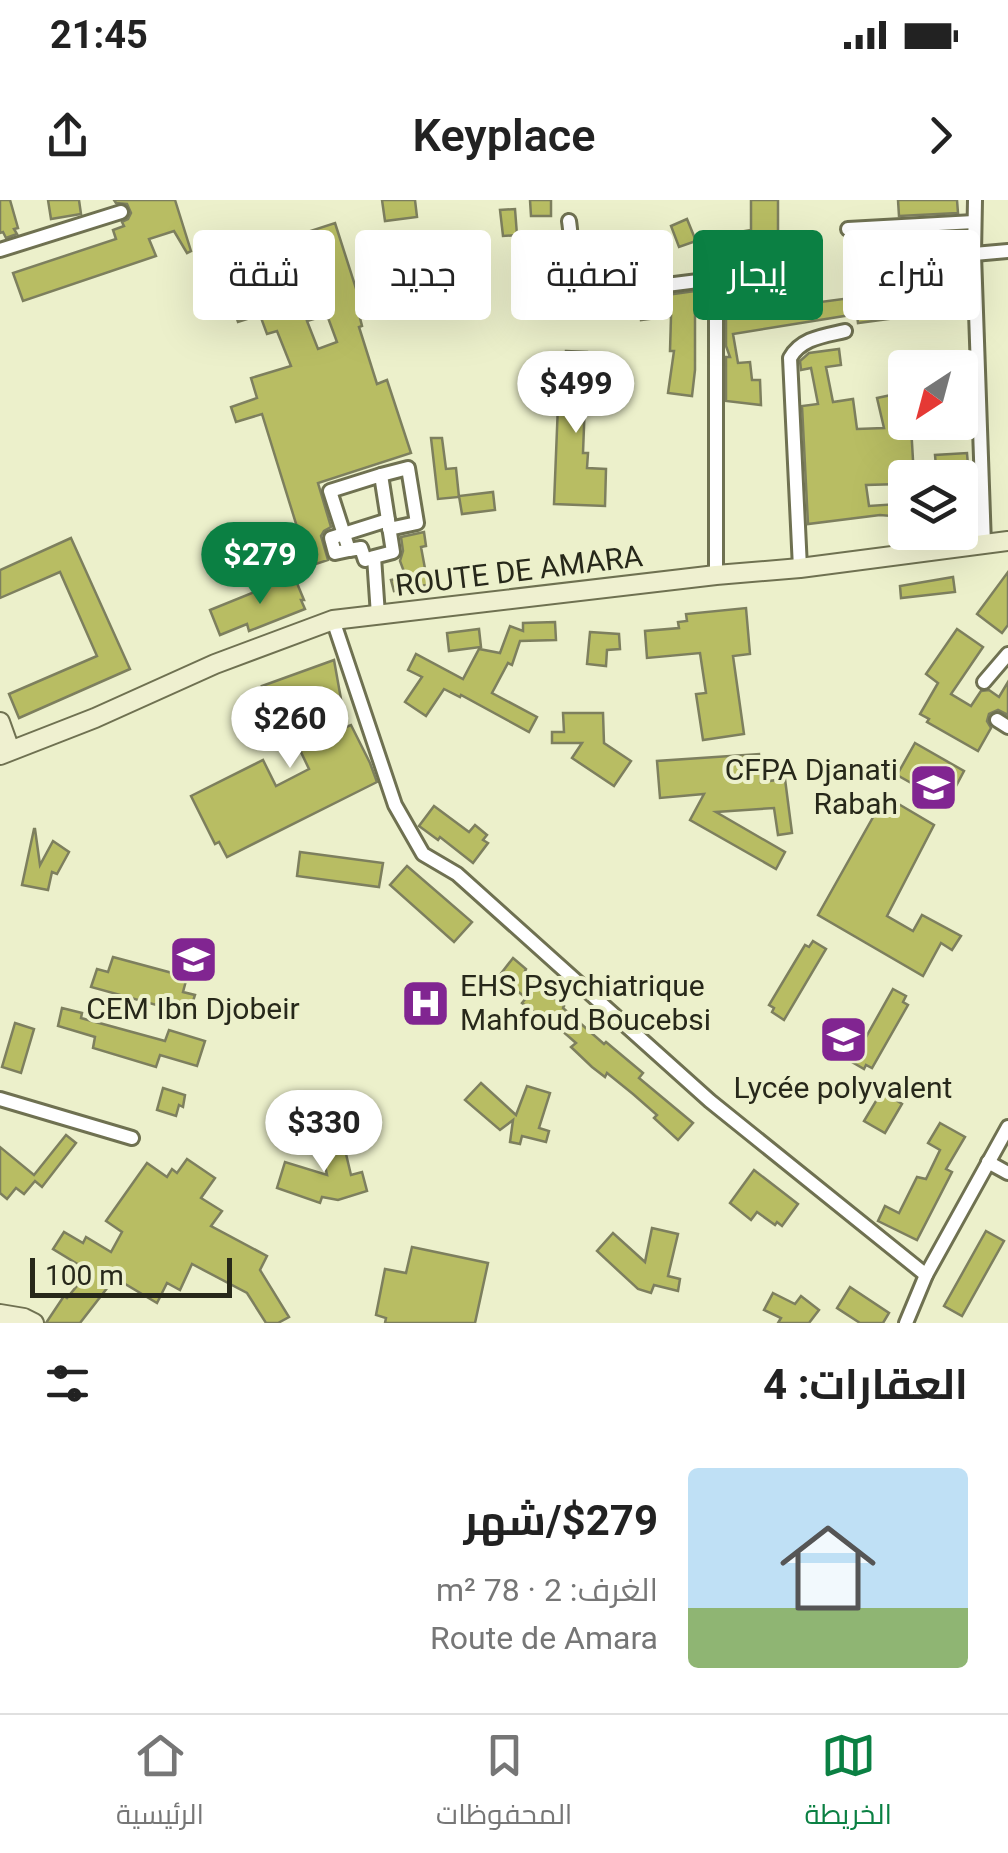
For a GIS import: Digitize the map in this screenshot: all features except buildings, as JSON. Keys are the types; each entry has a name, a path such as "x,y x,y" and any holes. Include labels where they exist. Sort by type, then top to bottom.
{"street":[{"path":"974,200 974,230"},
{"path":"0,250 121,212"},
{"path":"569,221 578,282 585,290 595,294 706,280 716,289 716,575"},
{"path":"848,229 974,222"},
{"path":"980,253 1008,251"},
{"path":"976,320 984,545"},
{"path":"800,568 790,358 795,348 808,340 845,331"},
{"path":"344,534 330,491 381,475 408,468 417,523 388,524 331,538 335,553 361,548 365,560 393,552 388,524 381,475"},
{"name":"ROUTE DE AMARA","path":"5,752 95,718 215,664 333,620 1008,541"},
{"path":"374,557 378,615"},
{"path":"333,620 395,805 424,854 457,874 710,1101 926,1275"},
{"path":"984,682 1008,654"},
{"path":"0,722 5,752"},
{"path":"0,1099 132,1138"},
{"path":"907,1322 926,1275 1008,1126"},
{"path":"988,1162 1008,1174"},
{"path":"0,1314 34,1323"}],"place":[{"name":"CFPA Djanati Rabah","path":"933,787"},
{"name":"CEM Ibn Djobeir","path":"193,960"},
{"name":"EHS Psychiatrique Mahfoud Boucebsi","path":"425,1003"},
{"name":"Lycée polyvalent","path":"843,1039"}]}
